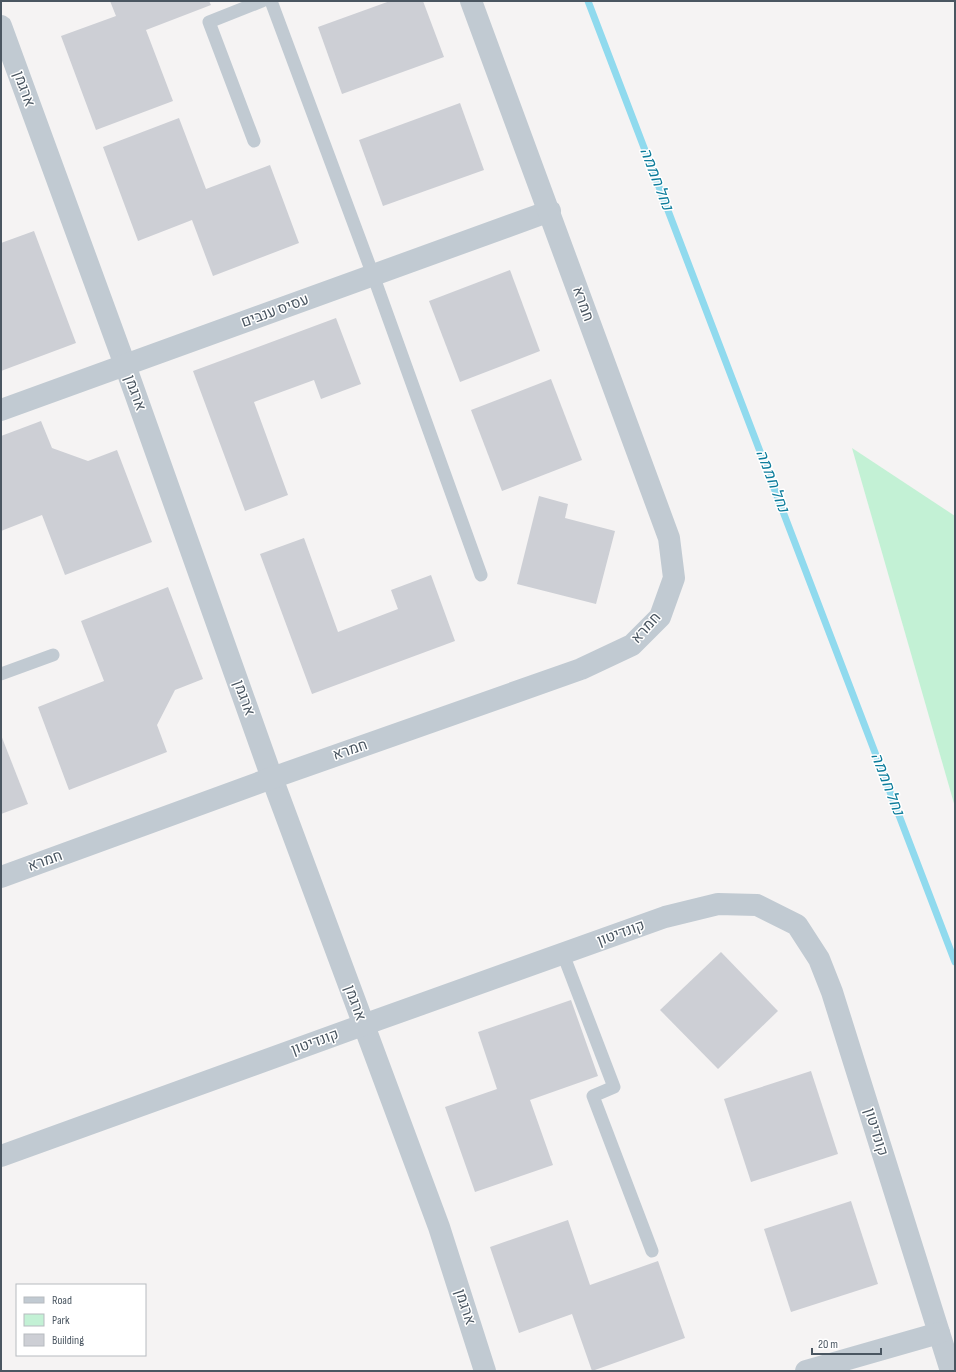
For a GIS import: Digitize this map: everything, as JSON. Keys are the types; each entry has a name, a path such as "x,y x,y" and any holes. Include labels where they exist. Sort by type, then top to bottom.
{"street":[{"name":"חמרא","path":"1,877 272,778 581,669 632,645 660,617 674,578 669,538 472,1"},
{"name":"ארגמן","path":"1,26 125,365 272,778 439,1227 485,1371"},
{"name":"עסיס ענבים","path":"1,410 550,211"},
{"name":"קונדיטון","path":"1,1156 665,917 718,904 757,905 797,925 819,959 832,992 951,1371"},
{"path":"806,1371 939,1333"}],"lane":[{"path":"254,141 209,22 262,1"},
{"path":"271,1 373,275 481,575"},
{"path":"1,674 53,655"},
{"path":"563,954 614,1087 593,1096 652,1251"}],"green space":[{"path":"852,448 955,516 955,807"}],"building":[{"path":"110,1 209,1 211,5 146,30 173,101 96,130 61,36 116,16"},
{"path":"390,1 423,1 444,57 342,94 318,27"},
{"path":"460,103 484,170 383,206 359,140"},
{"path":"179,118 206,189 270,165 299,243 213,276 192,220 138,241 103,147"},
{"path":"34,231 76,343 1,371 1,243"},
{"path":"510,270 540,351 460,382 429,301"},
{"path":"336,318 361,384 321,399 314,380 254,402 288,495 245,511 193,371"},
{"path":"551,379 582,460 502,491 471,410"},
{"path":"41,421 52,448 88,461 117,450 152,542 65,575 42,515 1,531 1,436"},
{"path":"539,496 568,504 565,518 615,531 596,604 517,584"},
{"path":"304,538 338,632 398,609 391,590 431,575 455,641 312,694 260,554"},
{"path":"168,587 203,679 175,690 157,725 167,752 69,790 38,707 104,681 81,621"},
{"path":"1,735 28,804 1,814"},
{"path":"721,952 778,1011 718,1069 660,1010"},
{"path":"571,1000 598,1076 530,1100 553,1165 475,1192 445,1107 497,1089 478,1032"},
{"path":"811,1071 838,1154 751,1182 724,1099"},
{"path":"851,1201 878,1284 791,1312 764,1229"},
{"path":"568,1220 590,1285 658,1261 685,1338 592,1371 572,1314 519,1333 490,1247"}],"waterway":[{"name":"נחל חממה","path":"588,1 955,962"}]}
